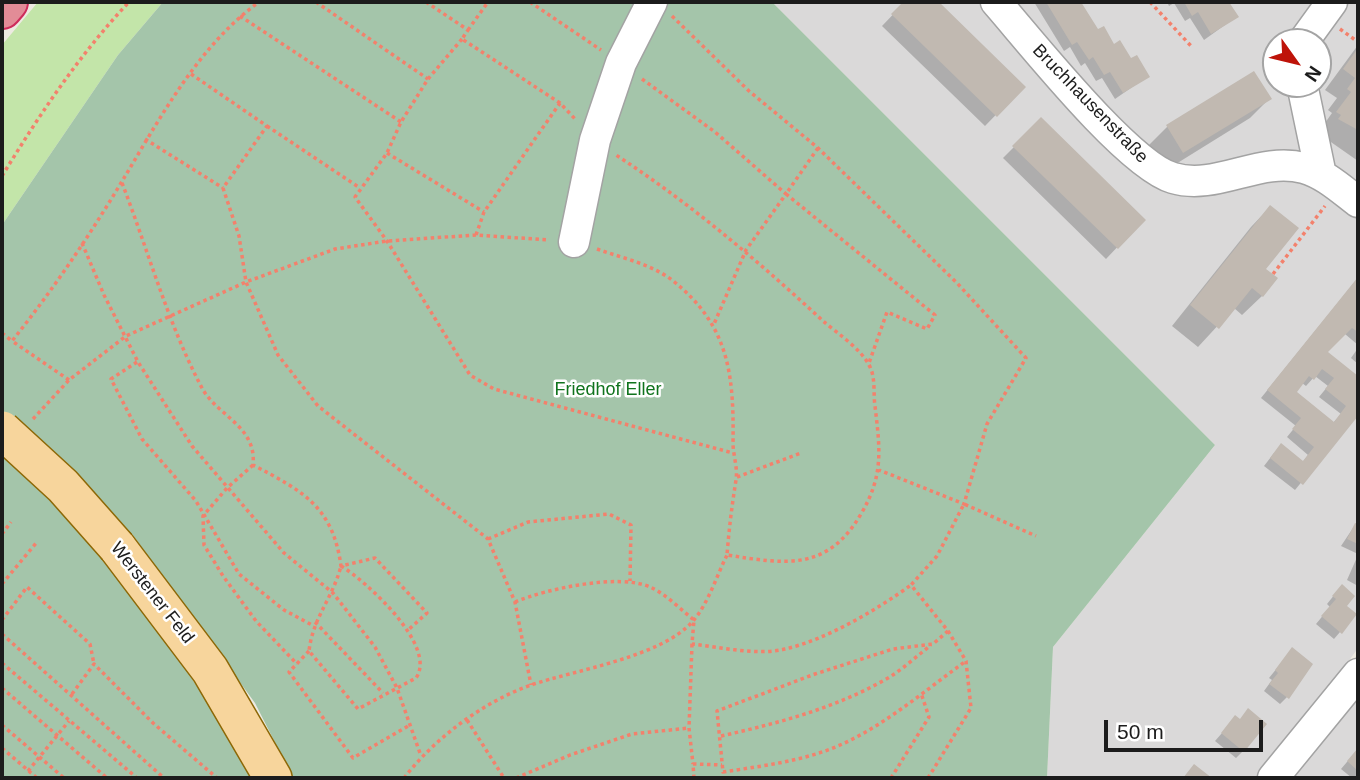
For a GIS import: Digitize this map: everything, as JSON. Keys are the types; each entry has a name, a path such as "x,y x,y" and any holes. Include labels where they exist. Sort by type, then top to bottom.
{"highway":[{"path":"2,9 8,2"}],"main road":[{"name":"Werstener Feld","path":"14,428 117,547 210,670 273,778"}],"street":[{"name":"Bruchhausenstraße","path":"996,2 1135,155 1156,170 1173,178 1194,182 1276,166 1296,166 1339,189"},
{"path":"1313,28 1332,2"},
{"path":"574,242 594,140 621,63 660,6"},
{"path":"1307,98 1339,189"},
{"path":"1273,778 1358,674"}],"path":[{"path":"2,176 71,70 129,2"},
{"path":"12,341 50,295 122,183 145,139 191,74 240,16 259,2"},
{"path":"316,2 428,79"},
{"path":"426,2 468,30"},
{"path":"488,2 462,39 428,79 401,122 387,153 355,197 387,241 470,375 494,388 733,453"},
{"path":"530,2 621,63 715,132 935,316 927,329 887,312 869,363 879,430 879,470 872,495 855,523 831,548 809,561 784,564 727,555"},
{"path":"1150,2 1192,47"},
{"path":"660,6 749,91 818,148 957,283 1026,358 988,424 964,504 937,556 911,584 862,618 784,650 743,650 692,644"},
{"path":"240,16 401,122"},
{"path":"462,39 560,103 594,140 678,195 746,250 869,363"},
{"path":"191,74 360,188"},
{"path":"476,235 484,212 560,103"},
{"path":"223,188 267,126"},
{"path":"145,139 223,188 239,236 246,282 278,355 318,406 488,539 515,602 531,685"},
{"path":"713,324 746,250 818,148"},
{"path":"387,153 484,212"},
{"path":"122,183 171,315 203,391 237,422 252,444 253,465"},
{"path":"1273,274 1339,189"},
{"path":"14,428 69,380 126,336 246,282 335,249 387,241 476,235 574,242 646,266 671,280 713,324 734,389 733,453 737,477 731,501 727,555 694,620 689,728 694,778"},
{"path":"82,243 104,295 138,362 192,446 284,553 333,593 374,647 397,688 421,756"},
{"path":"2,333 69,380"},
{"path":"138,362 111,379 142,439 196,501 239,574 284,610 314,624 383,694"},
{"path":"737,477 801,453"},
{"path":"253,465 227,488 203,516 204,545 256,621 297,664"},
{"path":"253,465 301,489 328,519 336,536 341,566 333,593 314,624 309,651 289,672 353,758 411,725"},
{"path":"879,470 1036,536"},
{"path":"488,539 528,522 609,514 631,525 630,581"},
{"path":"2,534 11,522"},
{"path":"2,584 37,542"},
{"path":"341,566 374,558 427,613 407,631"},
{"path":"309,651 358,709 416,678 420,673 421,664 407,631 382,597 363,579 341,566"},
{"path":"515,602 541,592 630,581 650,587 694,620"},
{"path":"911,584 948,631 966,661 971,708 928,778"},
{"path":"2,620 27,587 90,644 94,664 153,723 217,778"},
{"path":"404,778 421,756 467,720 531,685 646,651 694,620"},
{"path":"720,736 788,721 842,701 890,677 948,631"},
{"path":"2,634 164,778"},
{"path":"723,778 717,711 815,674 893,649 933,644"},
{"path":"723,772 781,763 821,753 884,721 966,661"},
{"path":"2,663 137,778"},
{"path":"72,695 94,664"},
{"path":"2,688 107,778"},
{"path":"891,778 929,717 921,693"},
{"path":"467,720 504,778"},
{"path":"28,771 70,721"},
{"path":"2,725 64,778"},
{"path":"516,778 570,755 632,734 689,728"},
{"path":"2,748 37,778"},
{"path":"692,764 722,765"}],"shaded area":[{"path":"772,2 1358,2 1358,648 1315,708 1256,778 1047,778 1053,647 1215,445"},
{"path":"1358,693 1358,778 1289,778"}],"green space":[{"path":"38,2 163,2 118,55 2,225 2,45"},
{"name":"Friedhof Eller","path":"163,2 772,2 1215,445 1053,647 1047,778 293,778 255,703 132,534 103,561 183,665 251,778 2,778 2,225 118,55"}],"building":[{"path":"903,2 939,2 1026,87 997,117 891,14"},
{"path":"1046,2 1081,2 1098,29 1104,26 1114,44 1120,40 1131,58 1137,55 1150,77 1123,93 1110,72 1104,75 1093,57 1089,60 1077,42 1072,45"},
{"path":"1184,2 1229,2 1239,17 1211,34 1198,12 1192,16"},
{"path":"1358,48 1358,130 1338,119 1341,115 1336,112 1351,92 1347,89 1355,78 1343,69"},
{"path":"1254,71 1262,83 1262,98 1272,99 1183,153 1166,125"},
{"path":"1041,117 1146,220 1118,249 1012,146"},
{"path":"1270,205 1299,228 1266,269 1278,278 1263,297 1252,288 1219,329 1190,305"},
{"path":"1358,277 1358,332 1352,328 1328,352 1358,376 1358,416 1303,485 1270,458 1281,443 1303,461 1314,447 1292,429 1301,418 1267,390","holes":["1322,369 1334,378 1325,389 1346,406 1334,422 1297,392 1309,376 1314,380"]},
{"path":"1355,523 1358,524 1358,544 1347,539"},
{"path":"1342,584 1355,596 1347,606 1357,614 1342,634 1321,616 1336,599 1332,596"},
{"path":"1292,647 1313,664 1289,699 1269,684 1278,673 1275,670"},
{"path":"1248,708 1267,724 1244,752 1221,733 1235,715 1240,719"},
{"path":"1358,748 1358,771 1347,761"},
{"path":"1194,764 1212,778 1183,778"}]}
